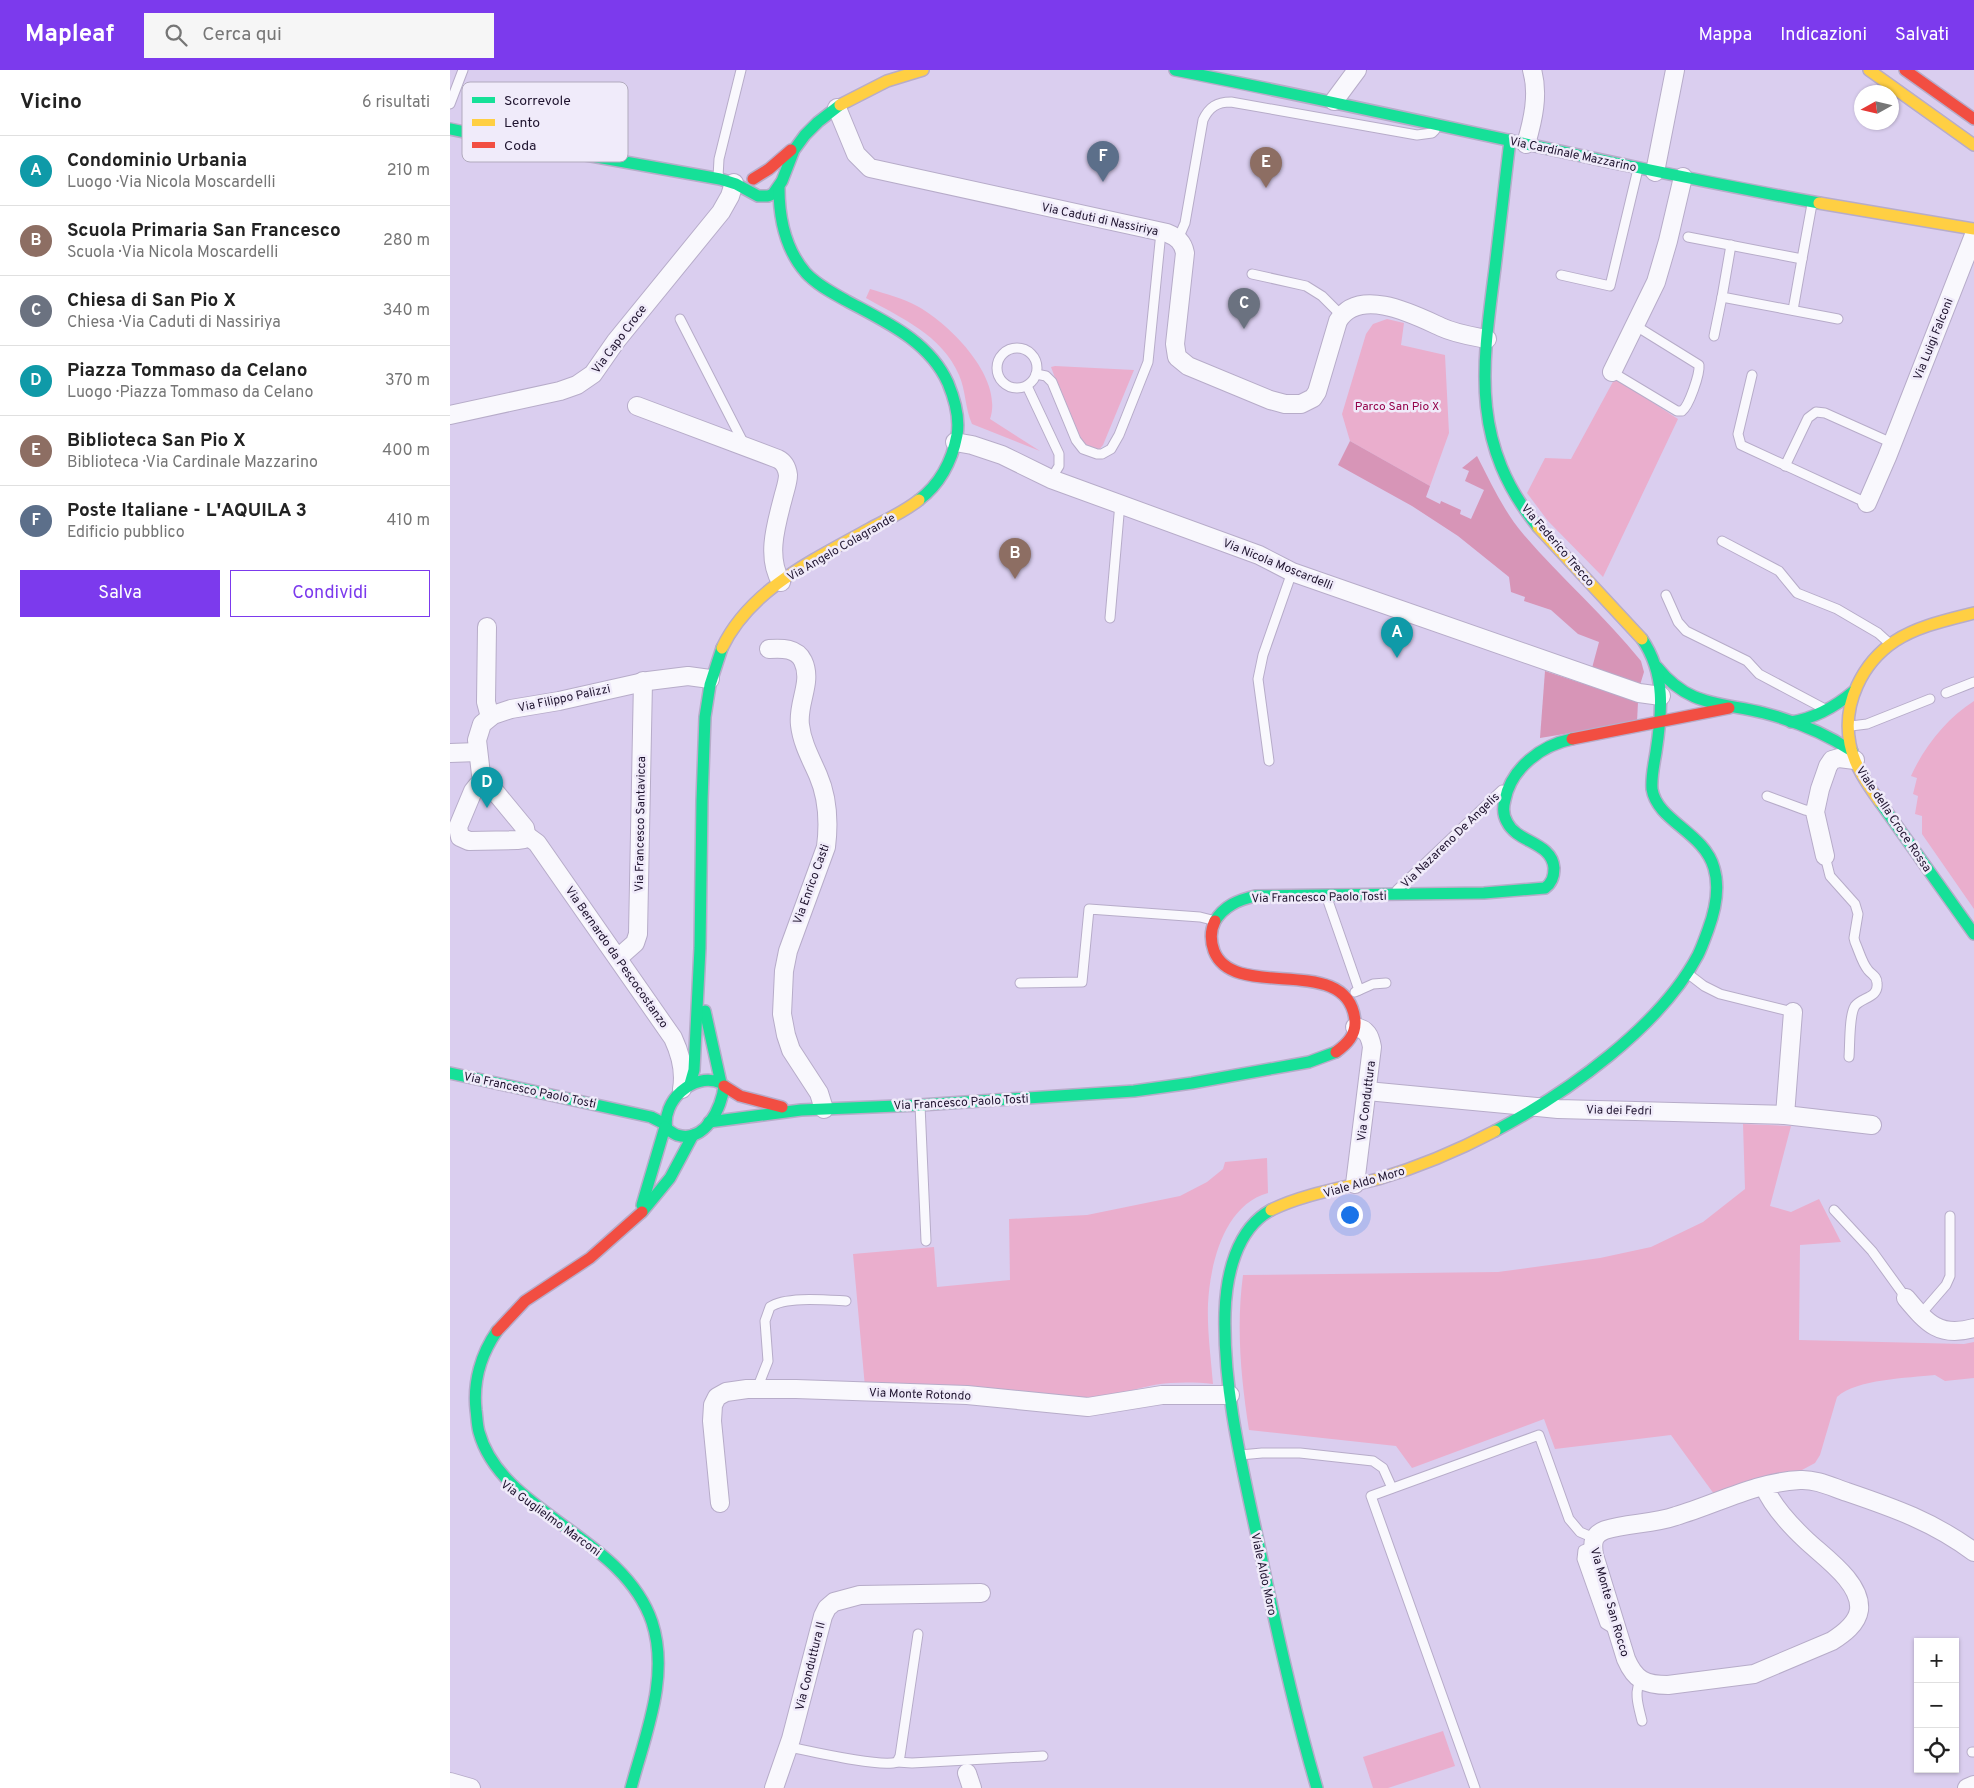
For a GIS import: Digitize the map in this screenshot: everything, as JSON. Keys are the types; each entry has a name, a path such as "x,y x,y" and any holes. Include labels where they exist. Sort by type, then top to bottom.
{"street":[{"path":"753,179 776,164 802,139 887,70"},
{"path":"844,104 893,79 923,70"},
{"name":"Via Cardinale Mazzarino","path":"1175,70 1334,101 1682,177 1918,221 1974,229"},
{"path":"1334,101 1357,70"},
{"path":"1518,142 1536,99 1536,84 1532,70"},
{"path":"1647,170 1675,70"},
{"path":"1869,70 1974,144"},
{"path":"1905,70 1974,119"},
{"name":"Via Caduti di Nassiriya","path":"844,104 856,154 870,168 1170,234 1178,239"},
{"path":"619,162 726,182 758,196 766,197 772,195 780,188 789,161 802,139"},
{"name":"Via Federico Trecco","path":"1518,142 1487,338 1485,375 1488,419 1493,449 1502,470 1529,515 1640,635 1650,650 1657,667 1661,682 1661,696"},
{"path":"726,182 761,177 770,179 780,188"},
{"path":"1612,372 1636,326 1660,270 1682,177"},
{"name":"Via Capo Croce","path":"450,415 560,391 589,378 616,341 721,212 730,196 726,182"},
{"name":"Via Angelo Colagrande","path":"665,1125 667,1114 694,1070 700,983 705,712 710,679 722,646 733,627 751,606 781,582 815,560 919,500 942,476 955,442 957,422 954,400 946,376 934,358 911,337 835,294 810,276 798,262 785,237 779,212 780,188"},
{"path":"750,192 766,208 785,237"},
{"name":"Via Luigi Falconi","path":"1867,504 1974,235"},
{"path":"1178,239 1185,250 1185,261 1175,344 1177,357 1183,364 1270,400 1293,405 1301,404 1313,398 1320,384 1335,329 1341,315 1346,310 1359,306 1386,307 1412,313 1460,334 1487,338"},
{"path":"636,406 781,461 787,471 788,479 777,521 773,548 774,570 781,582"},
{"name":"Via Nicola Moscardelli","path":"955,442 972,445 1002,456 1050,479 1259,555 1292,572 1622,687 1646,695 1661,696"},
{"name":"Viale della Croce Rossa","path":"1974,613 1923,628 1890,645 1872,662 1854,691 1850,704 1848,726 1853,756 1864,777 1974,934"},
{"path":"487,627 486,702 490,717 482,724 480,730 478,752 482,783 473,791 454,834 469,841 518,840 526,835"},
{"name":"Via Enrico Casti","path":"769,650 784,648 790,650 804,662 806,680 800,708 800,725 806,749 820,781 826,806 828,832 826,847 789,946 784,971 782,1014 786,1035 792,1050 800,1066 818,1090 824,1109"},
{"path":"1657,667 1670,682 1692,696 1712,704 1743,709 1791,722 1832,738 1853,756"},
{"name":"Via Filippo Palizzi","path":"490,717 511,709 559,701 643,682 688,676 710,679"},
{"name":"Via Francesco Santavicca","path":"618,958 635,943 638,934 643,682"},
{"path":"1791,722 1810,718 1828,710 1854,691"},
{"path":"1661,696 1692,696"},
{"name":"Viale Aldo Moro","path":"1316,1788 1282,1659 1240,1455 1230,1395 1225,1334 1226,1311 1236,1255 1247,1230 1261,1216 1281,1206 1432,1161 1482,1138 1536,1108 1576,1081 1613,1052 1653,1013 1687,973 1701,949 1710,926 1716,897 1716,875 1712,860 1702,844 1668,816 1656,800 1651,780 1661,696"},
{"path":"1508,784 1515,773 1530,759 1555,745 1576,738 1729,708"},
{"path":"450,753 478,752"},
{"path":"1825,856 1815,812 1818,796 1830,762 1834,759 1853,756"},
{"name":"Via Bernardo da Pescocostanzo","path":"482,783 492,788 525,828 526,835 537,843 676,1044 683,1073 682,1092"},
{"name":"Via Francesco Paolo Tosti","path":"1215,921 1233,903 1249,897 1391,895 1542,889 1548,886 1554,878 1555,871 1550,855 1542,848 1513,831 1506,821 1504,801 1508,784"},
{"path":"1215,921 1210,940 1212,952 1221,963 1233,971 1249,975 1317,982 1333,988 1346,998 1354,1014 1356,1027"},
{"name":"Via Angelo Colagrande","path":"700,983 722,1084"},
{"path":"1785,1115 1793,1012"},
{"name":"Via Francesco Paolo Tosti","path":"709,1122 796,1110 920,1105 1162,1088 1309,1062 1327,1057 1341,1050 1356,1027"},
{"name":"Via Conduttura","path":"1355,1184 1371,1043 1365,1030 1356,1027"},
{"name":"Via Francesco Paolo Tosti","path":"450,1073 651,1117 665,1125 675,1135 693,1135"},
{"name":"Via Francesco Paolo Tosti","path":"610,1108 656,1110 682,1092 707,1080 722,1084 740,1096 796,1110"},
{"path":"636,1219 670,1178 693,1135 709,1122 719,1110 723,1099 722,1084"},
{"name":"Via dei Fedri","path":"1367,1091 1536,1108 1785,1115 1872,1125"},
{"path":"636,1219 648,1192 657,1148 665,1125"},
{"name":"Via Guglielmo Marconi","path":"631,1788 659,1672 658,1640 648,1611 634,1587 611,1562 496,1478 476,1449 472,1436 469,1411 473,1384 480,1361 491,1340 506,1321 534,1294 591,1258 636,1219"},
{"path":"1906,1298 1920,1315 1940,1330 1960,1331 1974,1328"},
{"name":"Via Monte Rotondo","path":"720,1503 712,1421 713,1405 717,1397 726,1392 757,1389 967,1395 1041,1401 1084,1407 1109,1405 1154,1395 1230,1395"},
{"name":"Via Monte San Rocco","path":"1641,1680 1630,1667 1616,1626 1593,1542 1598,1533 1605,1530 1667,1519 1764,1486 1792,1481 1815,1481 1879,1502 1918,1518 1944,1531 1974,1552"},
{"path":"1641,1680 1654,1684 1668,1685 1754,1674 1832,1641 1841,1635 1858,1616 1859,1605 1854,1590 1831,1561 1796,1529 1769,1497 1764,1486"},
{"name":"Via Conduttura II","path":"774,1788 789,1747 823,1616 830,1605 842,1599 866,1594 981,1593"},
{"path":"450,1782 471,1788"},
{"path":"1968,1788 1974,1784"}],"lane":[{"path":"450,104 463,70"},
{"path":"726,182 720,154 740,70"},
{"path":"1178,239 1185,226 1203,120 1210,108 1217,104 1231,102 1417,135 1432,134 1437,124"},
{"path":"1561,275 1610,286 1647,170"},
{"path":"1793,310 1813,202"},
{"path":"1036,374 1046,376 1052,382 1076,440 1083,449 1097,454 1102,454 1111,449 1148,362 1161,232"},
{"path":"1688,237 1802,259"},
{"path":"1714,336 1731,245"},
{"path":"1252,274 1306,286 1322,296 1341,315"},
{"path":"1722,297 1838,319"},
{"path":"680,319 745,447"},
{"path":"1612,372 1675,410 1682,411 1687,406 1699,371 1698,364 1636,326"},
{"path":"1014,348 1027,350 1036,361 1036,374 1034,380 1027,386 1010,388 1000,380 997,367 1002,354 1014,348"},
{"name":"Via Luigi Falconi","path":"1752,375 1738,434 1739,441 1745,447 1867,504"},
{"path":"1027,386 1059,454 1059,466 1050,479"},
{"path":"1785,466 1808,418 1816,412 1825,413 1892,443"},
{"path":"1110,618 1120,503"},
{"path":"1722,541 1779,571 1797,593 1837,609 1878,633 1890,645"},
{"path":"1269,761 1258,679 1263,655 1292,572"},
{"path":"1666,595 1678,622 1686,631 1747,661 1758,674 1828,710"},
{"path":"1946,693 1974,682"},
{"path":"1848,726 1867,724 1930,699"},
{"name":"Via Nazareno De Angelis","path":"1391,895 1508,784"},
{"path":"1767,796 1815,812"},
{"path":"1825,856 1830,876 1855,904 1858,914 1855,942 1867,968 1874,975 1878,983 1873,995 1853,1008 1849,1057"},
{"path":"1327,896 1359,990"},
{"path":"1020,983 1082,982 1089,910 1200,917 1215,921"},
{"path":"1687,973 1704,986 1720,994 1793,1012"},
{"path":"1346,998 1373,984 1386,983"},
{"path":"920,1105 926,1241"},
{"path":"1834,1210 1872,1251 1906,1298"},
{"path":"1920,1315 1946,1285 1950,1276 1950,1216"},
{"path":"757,1389 768,1361 765,1321 770,1308 779,1303 797,1301 846,1301"},
{"path":"1475,1788 1371,1496 1539,1435 1569,1519 1580,1532 1593,1542"},
{"path":"1240,1455 1300,1453 1376,1462 1383,1468 1392,1488"},
{"path":"896,1762 900,1756 918,1634"},
{"path":"1641,1680 1637,1693 1642,1721"},
{"path":"789,1747 874,1762 912,1763 1043,1756"}],"green space":[{"path":"870,289 912,303 944,325 971,354 982,370 989,387 992,403 990,419 1040,451 972,424 961,381 952,361 931,338 919,329 866,298"},
{"name":"Parco San Pio X","path":"1387,319 1404,323 1401,345 1445,355 1449,433 1430,486 1350,441 1342,414 1366,334 1373,324"},
{"path":"1051,367 1134,370 1103,445 1098,451 1079,443"},
{"path":"1615,378 1678,419 1603,577 1548,521 1527,493 1545,458 1571,459"},
{"path":"1974,701 1974,909 1922,834 1922,816 1915,814 1918,796 1913,794 1917,778 1911,776 1916,765 1937,734"},
{"path":"1743,1124 1791,1126 1770,1206 1791,1212 1819,1199 1841,1242 1800,1245 1799,1340 1964,1344 1974,1342 1974,1378 1945,1381 1935,1375 1883,1380 1857,1386 1837,1397 1820,1455 1815,1463 1802,1470 1714,1494 1671,1435 1555,1449 1544,1419 1412,1468 1396,1446 1249,1430 1240,1353 1243,1275 1498,1272 1600,1258 1651,1247 1703,1222 1745,1189"},
{"path":"1267,1158 1268,1193 1253,1200 1240,1210 1230,1223 1216,1254 1209,1288 1208,1304 1213,1384 1161,1384 1093,1399 865,1387 853,1254 934,1247 937,1287 1010,1280 1009,1219 1087,1215 1180,1196 1207,1182 1223,1169 1225,1162"},
{"path":"1443,1731 1455,1766 1388,1788 1373,1788 1363,1757"}],"shaded area":[{"path":"1350,441 1430,486 1426,497 1440,504 1441,501 1461,510 1460,514 1471,519 1484,490 1465,481 1469,471 1462,468 1477,456 1498,497 1517,526 1538,551 1613,628 1641,661 1644,672 1640,685 1592,668 1599,642 1578,634 1551,610 1524,601 1525,597 1511,592 1509,577 1458,536 1412,506 1338,465"},
{"path":"1545,671 1638,702 1637,722 1540,738"}],"traffic: fast":[{"path":"1175,70 1657,172 1819,203"},
{"path":"625,162 720,179 736,184 758,196 768,196 773,194 782,181 794,150 805,135 840,105"},
{"path":"450,129 462,131"},
{"path":"1510,140 1490,304 1485,372 1486,404 1491,435 1501,465 1516,496 1538,527"},
{"path":"779,188 780,211 788,244 806,273 825,288 891,325 918,344 930,355 948,383 955,402 957,416 958,429 955,445 939,479 919,500"},
{"path":"1495,1131 1552,1098 1581,1078 1636,1032 1660,1008 1681,982 1698,955 1711,923 1715,907 1717,883 1709,856 1701,845 1662,810 1652,789 1652,775 1661,708 1659,680 1650,652 1642,639"},
{"path":"690,1084 694,1070 700,948 705,717 710,685 722,648"},
{"path":"1657,667 1681,690 1693,696 1706,701 1764,713 1787,720 1810,728 1852,751"},
{"path":"1791,722 1809,718 1825,711 1854,691"},
{"path":"1215,921 1232,904 1255,896 1484,893 1545,888 1553,877 1552,859 1541,848 1512,829 1505,817 1504,803 1508,788 1521,768 1539,752 1572,739"},
{"path":"1880,802 1974,934"},
{"path":"705,1011 721,1083 724,1086 723,1095 716,1113 710,1122 696,1134 687,1136 677,1135 667,1129 666,1119 669,1109 681,1091 700,1081 710,1080 721,1083"},
{"path":"709,1122 801,1110 920,1105 1134,1091 1192,1083 1309,1062 1336,1052"},
{"path":"450,1073 651,1117 665,1124"},
{"path":"642,1205 665,1127"},
{"path":"642,1212 670,1178 693,1135"},
{"path":"1271,1210 1259,1218 1249,1229 1241,1241 1231,1269 1225,1313 1227,1371 1240,1456 1271,1603 1292,1696 1317,1788"},
{"path":"497,1331 491,1340 479,1369 475,1400 478,1429 492,1460 511,1484 616,1567 637,1592 652,1622 657,1643 657,1685 649,1727 631,1788"}],"traffic: slow":[{"path":"840,105 887,81 923,70"},
{"path":"1869,70 1974,145"},
{"path":"1819,203 1974,229"},
{"path":"722,648 734,627 767,592 806,564 901,512 919,500"},
{"path":"1538,527 1642,639"},
{"path":"1880,802 1858,767 1850,744 1849,714 1857,686 1873,661 1895,641 1923,627 1974,613"},
{"path":"1271,1210 1283,1204 1378,1179 1423,1164 1495,1131"}],"traffic: jam":[{"path":"1905,70 1974,119"},
{"path":"753,179 769,169 791,150"},
{"path":"1572,739 1729,708"},
{"path":"1215,921 1211,932 1212,943 1214,951 1226,966 1244,974 1313,982 1333,988 1348,1000 1355,1021 1354,1031 1347,1042 1336,1052"},
{"path":"724,1086 740,1096 782,1107"},
{"path":"497,1331 525,1301 590,1258 642,1212"}],"place":[{"name":"Poste Italiane - L'AQUILA 3","path":"1103,182"},
{"name":"Biblioteca San Pio X","path":"1266,188"},
{"name":"Chiesa di San Pio X","path":"1244,329"},
{"name":"Scuola Primaria San Francesco","path":"1015,579"},
{"name":"Condominio Urbania","path":"1397,658"},
{"name":"Piazza Tommaso da Celano","path":"487,808"}]}
